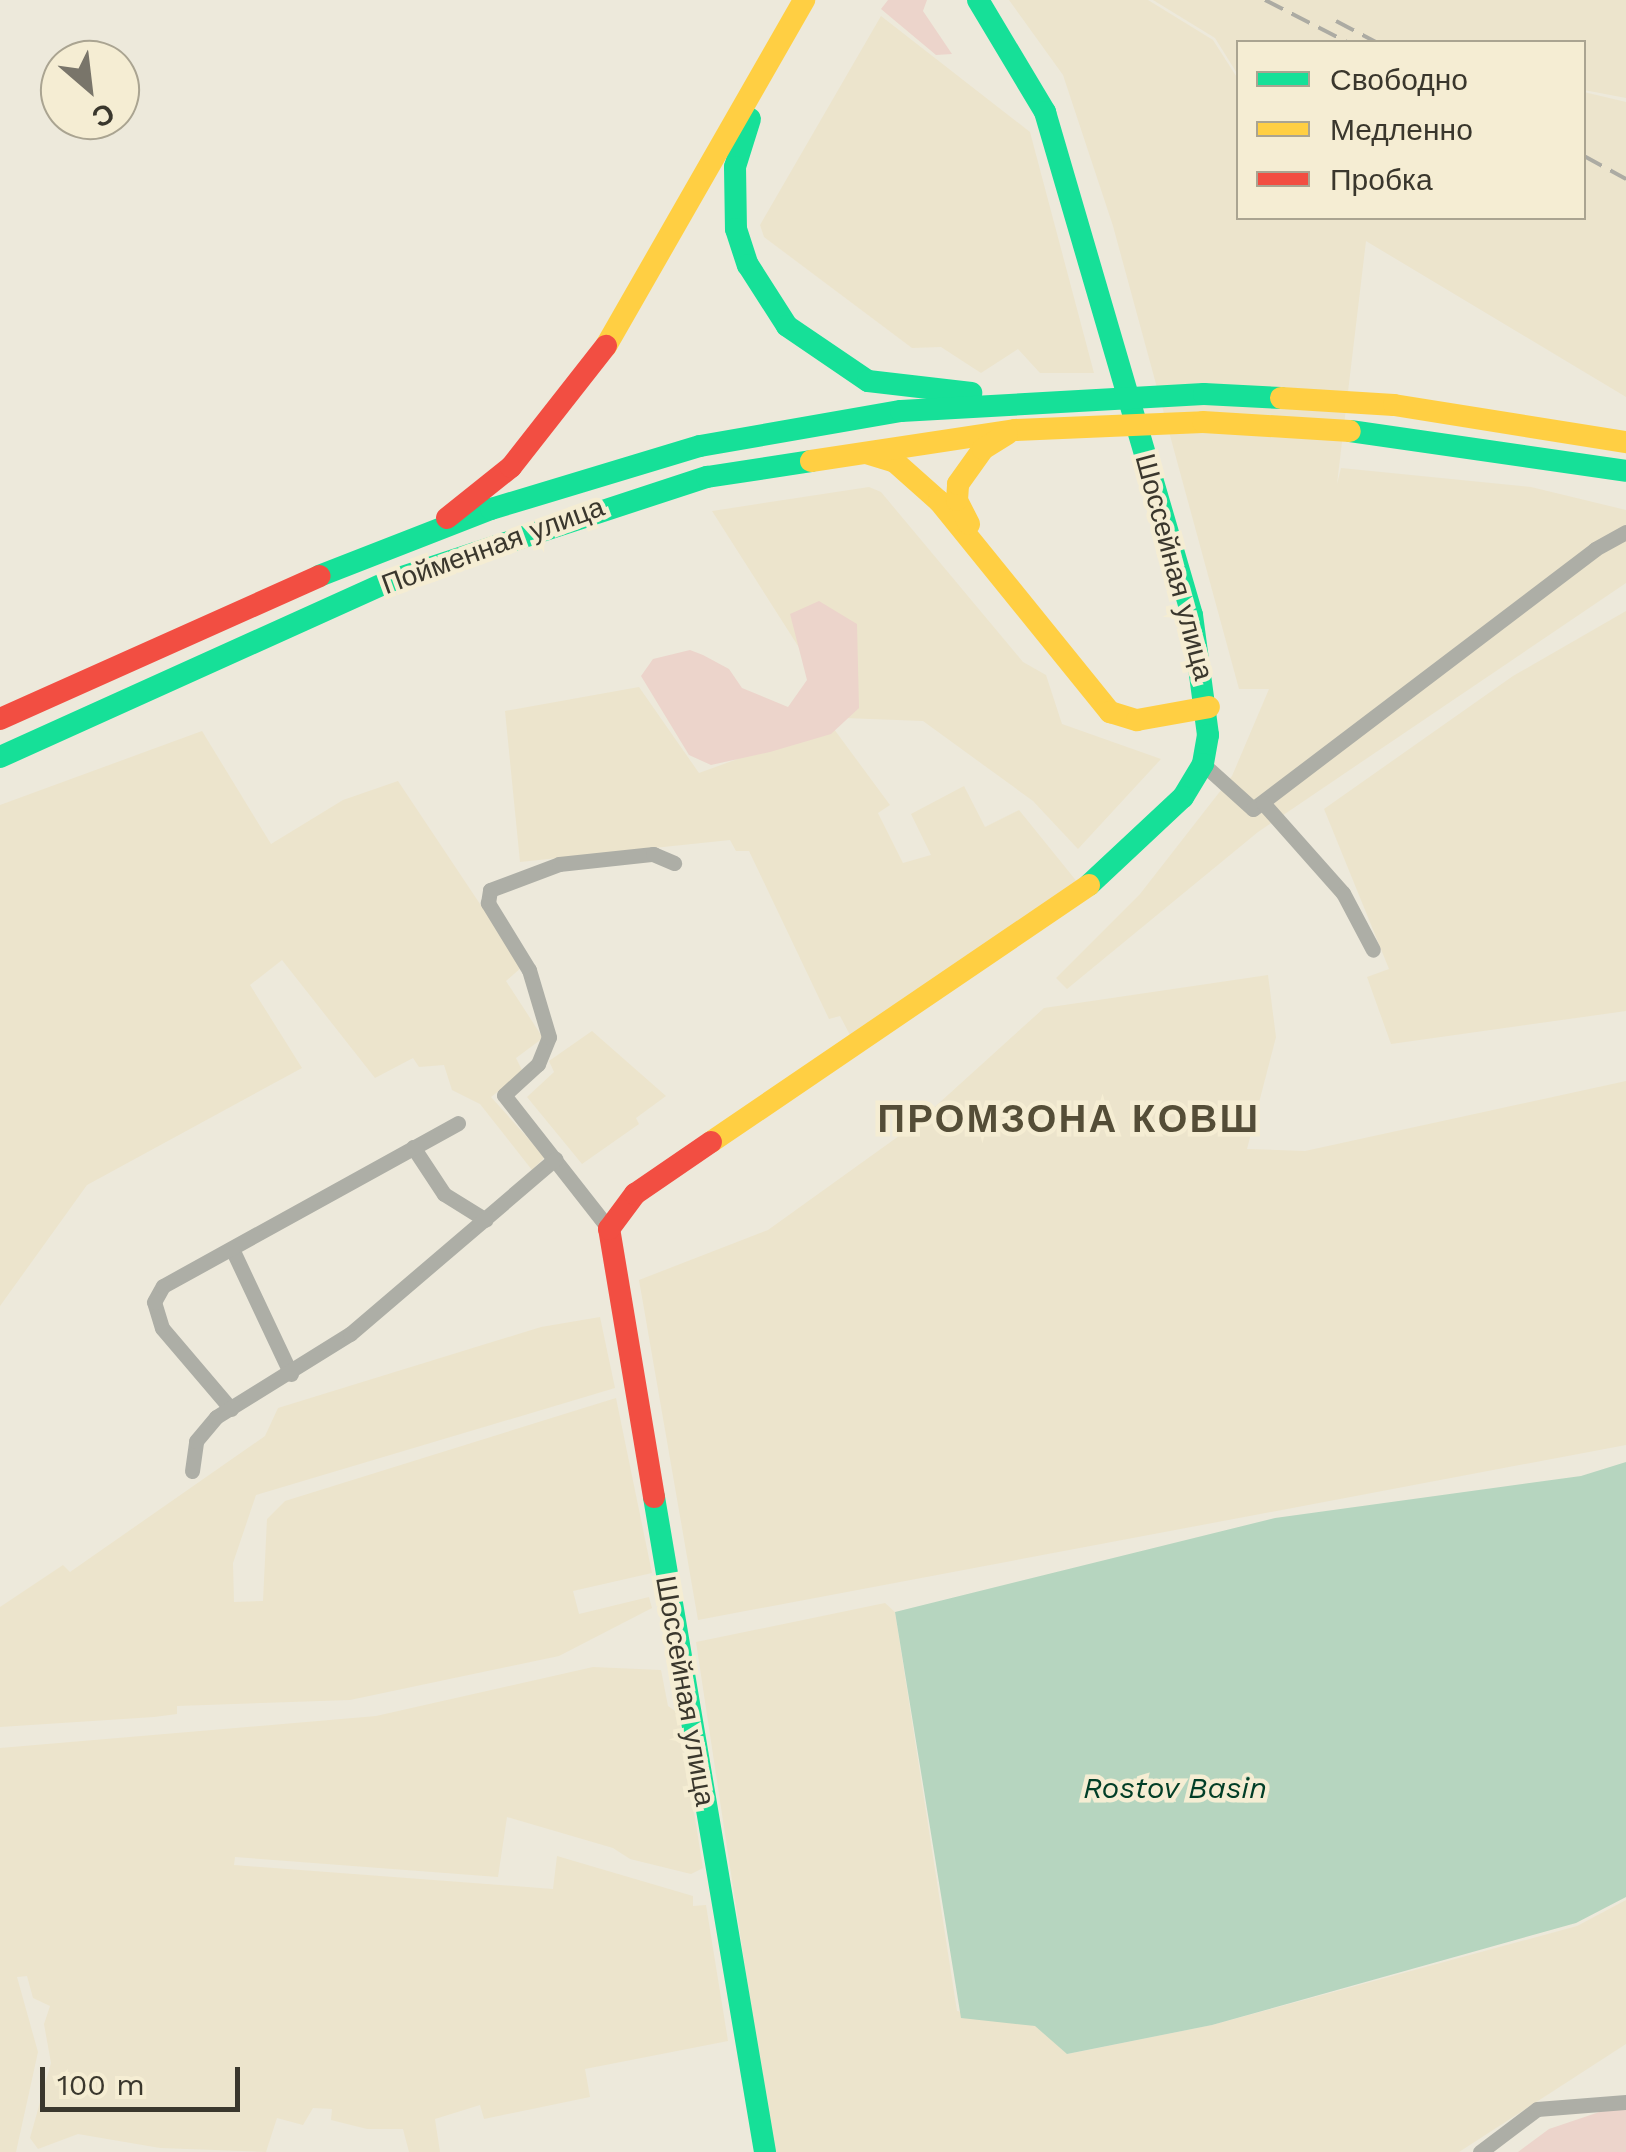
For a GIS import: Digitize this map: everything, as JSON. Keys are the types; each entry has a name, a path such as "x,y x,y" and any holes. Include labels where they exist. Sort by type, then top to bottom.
{"main road":[{"path":"362,562 446,519 510,467 556,417 630,315 804,0"},
{"path":"817,0 744,129 734,197 748,266 788,326 868,381 1000,396 1012,402 1204,394 1317,399 1626,442"},
{"name":"Шоссейная улица","path":"978,0 1045,112 1192,615 1208,699 1203,764"},
{"name":"Пойменная улица","path":"0,719 490,509 700,446 902,411 1012,402"},
{"name":"Пойменная улица","path":"0,757 293,622 510,537 707,478 1015,430 1203,422 1316,427 1496,447 1626,471"},
{"path":"1015,430 968,464 958,484 963,516 1115,700 1137,708 1208,699"},
{"path":"861,452 895,462 939,501 1110,712 1137,720 1208,699"},
{"path":"609,1229 635,1194 1097,881 1150,834 1203,764"},
{"name":"Шоссейная улица","path":"609,1229 765,2152"}],"street":[{"path":"1258,806 1596,548 1626,532"},
{"path":"1203,764 1258,806 1343,893 1373,950"},
{"name":"Шоссейная улица","path":"609,1229 504,1095 538,1064 550,1038 529,970 488,903 490,890 559,864 653,854 674,863"},
{"path":"230,1409 162,1328 154,1302 187,1269 234,1251 458,1123"},
{"path":"412,1147 444,1194 486,1220"},
{"path":"192,1471 196,1441 230,1409 350,1334 556,1159"},
{"path":"234,1251 291,1374"},
{"path":"1480,2152 1537,2109 1626,2102"}],"shaded area":[{"path":"888,0 927,0 923,11 952,54 936,55 881,9"},
{"path":"1009,0 1148,0 1213,40 1236,76 1236,220 1586,220 1586,92 1626,102 1626,397 1366,241 1337,484 1341,468 1531,487 1626,510 1626,583 1258,832 1067,989 1056,978 1140,894 1232,776 1269,689 1239,689 1113,226 1063,75"},
{"path":"1153,0 1626,0 1626,98 1586,90 1586,40 1236,40 1236,72 1215,38"},
{"path":"881,16 1030,132 1094,373 1040,373 1018,349 981,373 941,347 912,348 764,237 760,225"},
{"path":"869,487 881,492 1023,662 1046,675 1062,724 1161,759 1078,849 1033,801 923,721 844,718 712,511"},
{"path":"819,601 857,624 859,708 831,734 770,752 711,765 689,755 641,676 653,659 690,650 729,669 742,688 788,707 807,680 790,614"},
{"path":"1626,611 1626,1011 1391,1044 1367,977 1389,969 1324,809 1513,676"},
{"path":"639,687 699,773 831,725 890,805 878,813 903,863 931,855 911,814 964,786 985,827 1019,810 1078,883 850,1035 840,1016 829,1019 749,851 736,851 730,840 520,862 505,711"},
{"path":"202,731 271,844 343,800 398,781 522,967 506,981 543,1038 516,1058 523,1072 491,1097 545,1157 532,1170 480,1104 452,1090 444,1065 419,1067 413,1058 375,1078 282,960 250,985 302,1068 87,1185 0,1306 0,805"},
{"path":"1268,975 1276,1037 1247,1149 1305,1151 1626,1081 1626,1445 698,1620 639,1280 768,1230 917,1123 1044,1008"},
{"path":"592,1031 666,1096 636,1118 639,1124 582,1164 527,1097 554,1072 549,1061"},
{"path":"600,1317 615,1388 256,1495 233,1563 234,1602 263,1601 267,1519 285,1501 616,1398 652,1573 573,1591 579,1614 649,1597 652,1608 559,1656 350,1700 177,1706 177,1714 154,1717 0,1727 0,1607 63,1565 70,1572 265,1436 278,1408 541,1327"},
{"path":"885,1603 895,1612 957,2011 1036,2026 1068,2054 1212,2025 1577,1926 1626,1900 1626,2044 1459,2152 773,2152 696,1642"},
{"path":"593,1667 661,1670 668,1706 678,1713 703,1868 691,1874 630,1859 613,1848 507,1817 498,1877 235,1857 234,1865 553,1889 557,1856 693,1896 693,1906 706,1905 728,2041 585,2069 590,2097 484,2119 480,2105 435,2119 440,2152 409,2152 403,2129 367,2129 331,2120 332,2109 313,2108 303,2125 277,2118 266,2152 160,2148 78,2134 38,2149 30,2138 51,2063 44,2024 50,2006 33,1998 27,1976 17,1977 38,2052 16,2152 0,2152 0,1748 376,1716"},
{"path":"1626,2103 1626,2152 1518,2152 1549,2129"}],"water":[{"name":"Rostov Basin","path":"1626,1462 1626,1897 1576,1923 1212,2025 1067,2054 1035,2026 961,2018 895,1612 1275,1518 1581,1476"}],"railway":[{"path":"1265,0 1343,40"},
{"path":"1336,21 1372,40"},
{"path":"1586,157 1626,179"}],"traffic: fast":[{"path":"978,0 1045,112 1192,615 1208,735 1203,764 1183,797 1089,885"},
{"path":"750,119 735,167 736,229 748,265 787,326 868,381 971,393"},
{"path":"319,576 491,509 700,446 901,411 1204,394 1281,398"},
{"path":"1350,431 1626,471"},
{"path":"0,757 390,581 707,477 811,461"},
{"path":"654,1497 765,2152"}],"traffic: slow":[{"path":"606,346 804,0"},
{"path":"1281,398 1394,405 1626,442"},
{"path":"811,461 1015,430 1203,422 1350,431"},
{"path":"969,524 957,500 958,484 983,449 1007,434"},
{"path":"866,453 895,462 939,501 1110,712 1137,720 1209,707"},
{"path":"711,1142 1089,885"}],"traffic: jam":[{"path":"447,518 511,467 606,346"},
{"path":"0,719 319,576"},
{"path":"654,1497 609,1229 635,1194 711,1142"}],"district":[{"name":"ПРОМЗОНА КОВШ","path":"1069,1120"}]}
